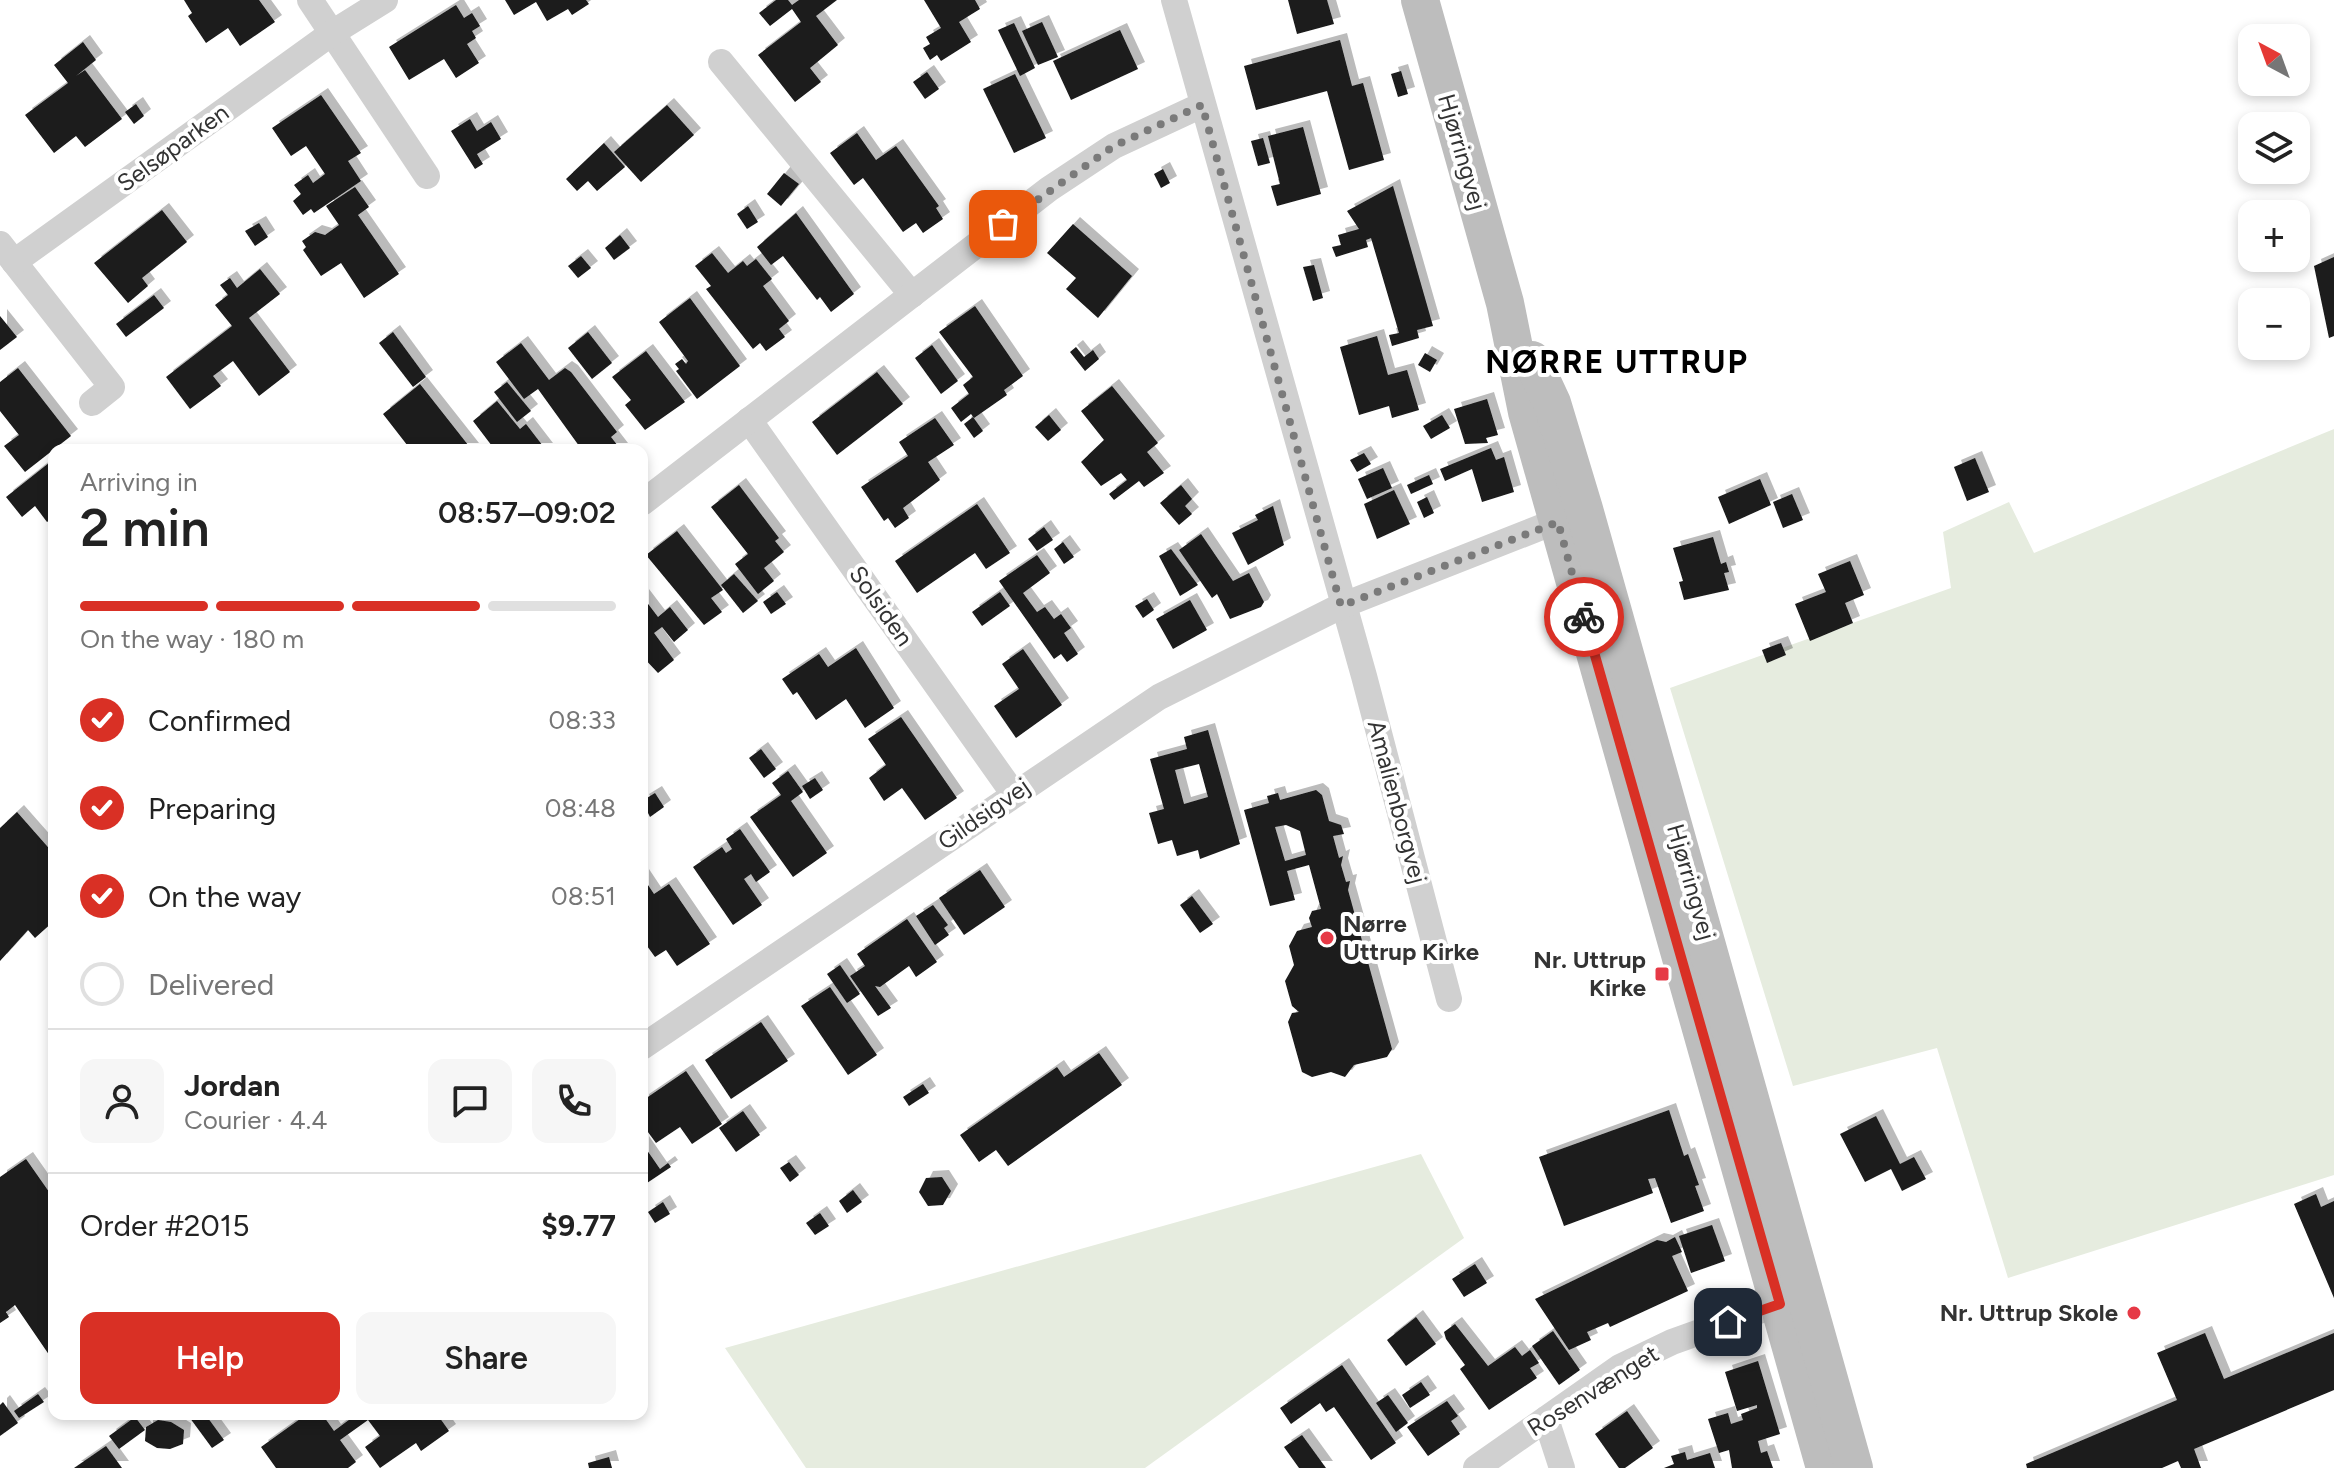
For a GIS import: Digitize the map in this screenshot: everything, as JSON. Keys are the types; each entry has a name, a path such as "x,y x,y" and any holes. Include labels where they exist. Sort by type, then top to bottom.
{"main road":[{"name":"Hjørringvej","path":"1420,0 1505,303 1527,412 1571,515 1793,1299 1854,1468"},
{"name":"Hjørringvej","path":"1793,1299 1825,1468"}],"street":[{"path":"310,0 427,176"},
{"name":"Selsøparken","path":"92,403 112,387 7,253 385,0"},
{"name":"Amalienborgvej","path":"1174,0 1341,606 1364,676 1449,999"},
{"path":"721,62 912,295"},
{"path":"648,498 1049,189 1114,146 1202,105"},
{"name":"Solsiden","path":"749,420 1013,793"},
{"path":"1341,606 1571,515"},
{"name":"Gildsigvej","path":"648,1043 1159,697 1341,606"},
{"name":"Rosenvænget","path":"1476,1468 1620,1367 1672,1342 1793,1299"},
{"path":"1546,1419 1562,1468"}],"shaded area":[{"path":"2334,429 2334,1175 2008,1278 1937,1048 1793,1086 1670,688 1951,588 1943,532 2009,502 2034,553"},
{"path":"1421,1154 1464,1238 1145,1468 806,1468 725,1348"}],"building":[{"path":"184,0 259,0 275,22 240,46 228,28 206,43 188,16 192,13"},
{"path":"505,0 586,0 589,4 572,15 568,9 547,21 536,2 514,15"},
{"path":"776,0 788,0 792,5 799,0 837,0 816,16 838,45 810,68 821,82 795,102 758,55 801,22 792,9 770,26 759,13"},
{"path":"924,0 975,0 980,9 959,22 971,42 941,61 937,55 930,60 923,48 930,44 926,37 941,28"},
{"path":"1288,0 1327,0 1334,24 1297,34"},
{"path":"456,5 464,18 472,13 480,26 472,31 476,38 467,44 479,63 456,78 444,59 409,80 389,47"},
{"path":"1042,22 1058,57 1038,65 1022,31"},
{"path":"1014,23 1035,68 1020,76 998,30"},
{"path":"1120,30 1138,69 1071,100 1053,61"},
{"path":"1340,40 1352,86 1363,83 1384,160 1349,170 1327,91 1256,110 1244,66"},
{"path":"83,42 96,60 76,76 85,70 122,119 85,147 76,136 54,153 25,115 68,83 54,65"},
{"path":"1401,71 1408,94 1398,97 1391,74"},
{"path":"927,72 939,89 925,99 913,82"},
{"path":"1015,74 1046,138 1014,153 983,89"},
{"path":"321,95 361,153 348,161 361,181 314,213 311,209 303,215 293,201 301,194 294,185 308,175 313,183 325,174 306,146 291,156 272,128"},
{"path":"136,104 144,116 134,124 125,112"},
{"path":"667,105 694,135 641,182 614,152"},
{"path":"470,119 477,131 491,122 501,139 477,154 483,164 475,169 451,131"},
{"path":"1303,127 1321,194 1277,206 1271,186 1280,184 1268,136"},
{"path":"857,133 876,160 896,146 939,206 936,208 943,219 923,233 916,223 903,232 863,178 854,185 830,153"},
{"path":"1263,138 1270,163 1258,166 1251,141"},
{"path":"604,143 625,167 597,191 588,181 577,191 566,179"},
{"path":"1163,169 1170,183 1161,188 1154,174"},
{"path":"784,173 799,184 781,206 767,194"},
{"path":"1393,186 1433,326 1417,330 1419,338 1392,346 1389,335 1399,333 1371,238 1366,240 1368,247 1336,257 1332,247 1341,245 1338,235 1359,229 1347,211"},
{"path":"355,187 369,207 358,215 399,274 364,298 341,263 321,276 303,250 306,247 302,241 315,232 325,235 339,225 326,206"},
{"path":"748,206 758,222 747,229 737,214"},
{"path":"162,210 187,242 142,278 148,286 128,303 94,263"},
{"path":"796,213 854,294 831,312 820,297 817,300 783,256 771,265 757,247"},
{"path":"259,223 268,237 255,246 245,231"},
{"path":"1073,224 1132,276 1098,318 1066,289 1076,278 1047,253"},
{"path":"620,235 630,248 614,260 605,248"},
{"path":"712,253 728,273 743,261 747,266 756,259 772,279 763,286 789,321 779,329 785,337 766,351 760,343 753,349 706,289 711,286 695,266"},
{"path":"581,256 591,268 578,278 568,266"},
{"path":"2334,257 2334,336 2329,338 2314,266"},
{"path":"1314,265 1323,298 1313,301 1303,267"},
{"path":"260,269 280,294 249,318 290,372 259,396 233,361 213,376 221,386 190,409 166,377 232,326 215,305 228,295 220,285 230,278 237,288"},
{"path":"154,295 164,308 126,337 116,324"},
{"path":"690,298 740,366 697,399 676,371 679,369 675,364 682,359 686,364 688,361 659,322"},
{"path":"975,306 1023,376 1004,390 1007,395 974,418 971,414 961,422 951,408 969,394 963,385 973,377 939,332"},
{"path":"0,316 17,337 0,350"},
{"path":"393,332 426,377 413,387 379,343"},
{"path":"588,332 612,363 592,379 568,348"},
{"path":"1377,336 1388,375 1407,370 1419,410 1392,418 1389,406 1359,415 1340,347"},
{"path":"521,343 549,380 565,368 571,372 617,432 611,437 616,444 578,444 538,389 524,399 496,362"},
{"path":"932,345 958,381 941,394 915,358"},
{"path":"1076,347 1084,357 1093,350 1099,359 1085,371 1070,352"},
{"path":"646,351 685,402 645,430 625,405 631,400 612,377"},
{"path":"1425,353 1437,360 1430,372 1418,365"},
{"path":"18,368 71,436 61,444 48,444 48,454 25,472 4,446 19,435 0,411 0,382"},
{"path":"877,372 903,404 837,455 812,422"},
{"path":"507,382 531,411 517,422 494,392"},
{"path":"420,384 467,444 406,444 383,414"},
{"path":"1112,386 1158,443 1147,452 1164,473 1144,487 1139,481 1114,500 1109,494 1127,480 1121,473 1101,486 1081,462 1104,440 1081,411"},
{"path":"1487,399 1498,435 1486,438 1488,443 1465,444 1454,409"},
{"path":"497,401 520,429 526,424 541,444 490,444 473,421"},
{"path":"1049,415 1061,430 1048,441 1035,427"},
{"path":"1442,415 1450,428 1431,439 1423,426"},
{"path":"973,417 983,431 974,438 964,424"},
{"path":"935,418 954,445 928,462 940,480 903,508 909,518 895,528 888,518 884,521 861,487 908,456 899,442"},
{"path":"1491,448 1496,460 1504,457 1514,492 1482,502 1472,469 1445,481 1440,469"},
{"path":"1364,453 1371,464 1357,472 1350,460"},
{"path":"1975,458 1989,492 1967,501 1954,467"},
{"path":"48,464 48,521 35,506 22,517 6,497"},
{"path":"1383,468 1392,488 1367,499 1358,479"},
{"path":"1429,475 1433,484 1411,494 1407,485"},
{"path":"1760,479 1771,505 1729,524 1718,497"},
{"path":"739,485 779,538 775,541 784,552 764,568 774,581 758,594 735,564 748,554 711,507"},
{"path":"1181,485 1192,499 1185,506 1192,514 1179,525 1160,503"},
{"path":"1394,490 1410,524 1377,539 1364,504"},
{"path":"1792,494 1803,520 1783,528 1773,502"},
{"path":"1427,497 1434,513 1424,518 1417,502"},
{"path":"977,504 1010,553 986,569 975,553 917,593 895,561"},
{"path":"1273,506 1284,545 1248,565 1232,533 1258,520 1255,515"},
{"path":"1044,527 1053,540 1037,551 1028,539"},
{"path":"677,531 723,590 711,598 722,612 704,625 648,557 648,553"},
{"path":"1201,534 1233,581 1249,573 1264,602 1261,607 1230,619 1217,594 1212,598 1179,550"},
{"path":"1713,537 1721,564 1726,562 1729,572 1724,573 1729,590 1684,600 1679,582 1683,581 1673,548"},
{"path":"1063,542 1074,557 1064,564 1054,549"},
{"path":"1171,549 1198,585 1180,596 1159,556"},
{"path":"1037,555 1050,573 1023,593 1037,612 1045,607 1054,619 1061,614 1071,628 1064,633 1078,654 1067,662 1061,654 1054,659 999,581"},
{"path":"1850,561 1864,595 1845,603 1853,623 1810,641 1795,604 1826,592 1818,574"},
{"path":"734,574 758,601 743,613 721,585"},
{"path":"777,592 786,604 771,614 763,602"},
{"path":"1000,592 1010,606 982,626 972,612"},
{"path":"1147,599 1154,610 1143,618 1135,606"},
{"path":"1190,600 1207,630 1173,649 1156,619"},
{"path":"648,604 658,617 670,607 688,630 674,642 662,627 654,633 674,660 658,673 648,662"},
{"path":"1781,643 1786,655 1767,663 1762,650"},
{"path":"856,648 894,708 865,728 846,699 816,720 797,692 793,695 782,679 819,654 828,667"},
{"path":"1023,649 1062,705 1016,738 994,706 1019,689 1002,664"},
{"path":"901,717 957,798 925,820 902,788 884,801 869,778 886,765 868,739"},
{"path":"1208,730 1240,844 1200,859 1198,850 1177,856 1172,840 1158,844 1149,813 1164,809 1150,759 1187,749 1184,737","holes":["1199,764 1208,797 1184,804 1175,770"]},
{"path":"761,749 776,769 764,778 749,758"},
{"path":"788,771 803,792 791,801 827,853 793,877 750,817 781,795 772,783"},
{"path":"815,778 823,790 810,799 802,786"},
{"name":"Nørre Uttrup Kirke","path":"1316,790 1322,795 1329,821 1341,825 1344,834 1333,836 1339,858 1343,856 1341,865 1346,882 1350,881 1348,890 1392,1049 1387,1057 1354,1065 1345,1077 1331,1072 1312,1077 1302,1072 1288,1022 1292,1013 1299,1012 1292,1006 1285,981 1294,965 1289,946 1297,931 1312,927 1309,918 1312,911 1321,909 1309,865 1287,871 1295,900 1270,906 1244,810 1269,803 1267,796 1278,793 1280,800","holes":["1286,825 1300,831 1306,855 1285,861 1275,827"]},
{"path":"655,793 664,807 650,817 648,813 648,797"},
{"path":"17,812 48,847 48,926 35,938 28,930 0,961 0,828"},
{"path":"740,829 770,872 756,882 751,874 744,879 762,905 733,925 693,867 722,847 726,853 732,849 726,839"},
{"path":"980,870 1005,907 964,935 939,898"},
{"path":"669,884 710,944 677,966 666,950 655,957 648,947 648,885 654,894"},
{"path":"1192,896 1213,924 1200,933 1180,905"},
{"path":"933,905 948,925 944,928 949,935 935,945 916,916"},
{"path":"907,919 937,962 916,977 909,966 880,987 875,986 891,1008 878,1016 850,976 865,966 857,954"},
{"path":"840,965 860,994 847,1003 827,974"},
{"path":"830,987 877,1055 848,1075 801,1006"},
{"path":"761,1022 788,1061 731,1099 705,1060"},
{"path":"1099,1053 1122,1085 1008,1166 996,1150 979,1162 960,1135 1057,1067 1064,1077"},
{"path":"686,1071 722,1124 692,1144 680,1127 656,1143 648,1132 648,1097"},
{"path":"923,1084 929,1093 909,1106 903,1097"},
{"path":"1669,1110 1684,1156 1688,1154 1699,1185 1695,1186 1704,1211 1671,1223 1655,1178 1648,1179 1653,1193 1564,1226 1539,1157"},
{"path":"743,1111 760,1135 736,1152 719,1128"},
{"path":"1876,1116 1900,1164 1914,1157 1926,1179 1902,1191 1891,1169 1865,1182 1840,1134"},
{"path":"648,1152 660,1169 668,1163 671,1167 648,1182"},
{"path":"26,1159 48,1190 48,1353 15,1305 6,1312 9,1317 0,1323 0,1177"},
{"path":"789,1162 799,1175 790,1182 780,1168"},
{"path":"942,1177 951,1191 943,1205 928,1206 919,1192 926,1178"},
{"path":"853,1190 862,1202 847,1213 839,1201"},
{"path":"2316,1194 2321,1207 2334,1201 2334,1298 2294,1204"},
{"path":"663,1202 670,1214 655,1223 648,1212"},
{"path":"820,1213 829,1226 815,1235 806,1223"},
{"path":"1712,1225 1725,1261 1691,1273 1679,1236"},
{"path":"1675,1237 1682,1252 1672,1256 1688,1291 1610,1327 1608,1323 1587,1332 1591,1340 1569,1350 1535,1299 1657,1240 1666,1242"},
{"path":"1475,1264 1487,1283 1464,1297 1452,1279"},
{"path":"1416,1317 1436,1344 1406,1366 1387,1340"},
{"path":"1455,1324 1488,1366 1515,1347 1522,1356 1530,1350 1539,1363 1530,1368 1537,1378 1489,1410 1460,1369 1465,1365 1446,1339 1444,1332"},
{"path":"1553,1331 1580,1370 1559,1385 1532,1346"},
{"path":"2205,1333 2224,1379 2334,1333 2334,1390 2194,1449 2201,1468 2181,1468 2178,1461 2162,1468 2027,1468 2026,1464 2177,1400 2157,1353"},
{"path":"1758,1361 1780,1434 1758,1441 1761,1453 1767,1451 1773,1468 1732,1468 1729,1450 1719,1453 1708,1419 1728,1413 1731,1424 1743,1420 1741,1414 1757,1408 1757,1405 1737,1411 1725,1372"},
{"path":"1342,1365 1396,1443 1371,1460 1334,1407 1326,1412 1320,1403 1291,1424 1280,1408"},
{"path":"1421,1382 1430,1395 1410,1408 1402,1395"},
{"path":"38,1394 44,1402 19,1418 14,1411"},
{"path":"1388,1395 1408,1423 1396,1432 1376,1403"},
{"path":"1447,1401 1458,1416 1451,1421 1460,1434 1428,1456 1407,1427"},
{"path":"3,1402 18,1423 0,1436 0,1405"},
{"path":"1627,1411 1653,1448 1625,1468 1619,1468 1595,1434"},
{"path":"131,1420 137,1420 145,1430 119,1449 109,1436"},
{"path":"158,1420 171,1422 184,1430 183,1444 170,1449 157,1448 145,1441 146,1427"},
{"path":"191,1420 209,1420 224,1440 212,1448"},
{"path":"299,1420 326,1420 334,1431 349,1420 368,1420 340,1440 356,1462 348,1468 276,1468 261,1447"},
{"path":"368,1420 441,1420 449,1431 421,1451 416,1443 380,1468 365,1447 380,1436"},
{"path":"1302,1435 1326,1468 1299,1468 1284,1447"},
{"path":"106,1446 122,1468 74,1468"},
{"path":"1685,1452 1687,1460 1710,1453 1715,1468 1664,1468 1674,1464 1671,1456"},
{"path":"609,1457 612,1468 589,1468 588,1463"}],"way so far":[{"path":"1003,224 1114,146 1202,105 1341,606 1558,522 1584,617"}],"place":[{"name":"Nørre Uttrup Kirke","path":"1327,938"},
{"name":"Nr. Uttrup Kirke","path":"1662,974"},
{"name":"Nr. Uttrup Skole","path":"2134,1313"}],"district":[{"name":"NØRRE UTTRUP","path":"1617,362"}],"route":[{"path":"1584,617 1780,1304 1728,1322"}]}
